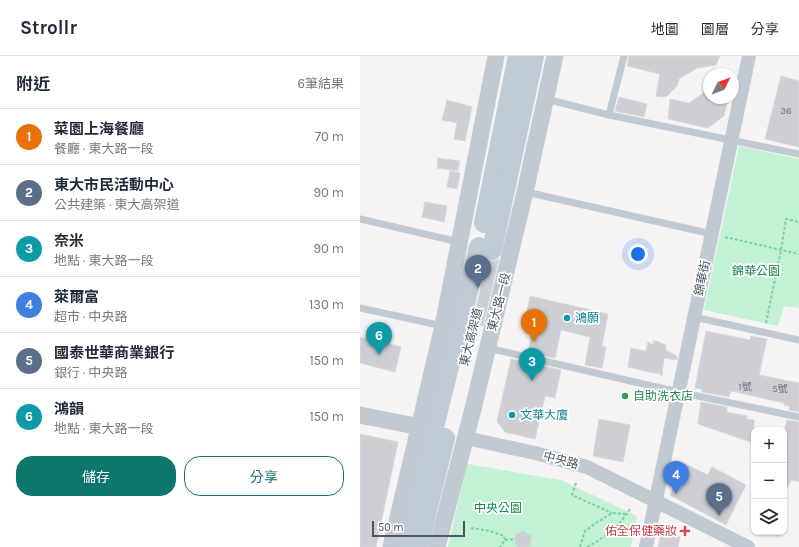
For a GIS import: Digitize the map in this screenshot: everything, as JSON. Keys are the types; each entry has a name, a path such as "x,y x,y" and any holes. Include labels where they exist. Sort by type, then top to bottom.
{"main road":[{"name":"東大高架道","path":"404,547 486,248 518,56"},
{"name":"東大高架道","path":"418,547 486,248 534,56"}],"street":[{"path":"391,547 443,326 496,56"},
{"name":"東大路一段","path":"437,547 452,434 488,348 555,56"},
{"name":"錦華街","path":"646,547 749,56"},
{"name":"中央路","path":"360,415 535,453 587,467 655,501 729,543 748,547"}],"lane":[{"path":"609,115 624,56"},
{"path":"546,99 609,115 732,139 799,154"},
{"path":"525,192 712,234"},
{"path":"360,219 460,242"},
{"path":"360,308 443,326"},
{"path":"694,317 799,340"},
{"path":"488,348 678,392 799,417"},
{"path":"434,448 452,434"},
{"path":"448,454 452,434"}],"path":[{"path":"764,332 786,219 799,222"},
{"path":"712,234 799,254"},
{"path":"576,483 572,494 612,513 627,514"},
{"path":"587,547 604,537 622,521 630,509"},
{"path":"580,547 585,532 612,513"},
{"path":"471,528 490,531 504,536 505,540"},
{"path":"505,540 515,540"},
{"path":"500,547 505,540"}],"green space":[{"name":"錦華公園","path":"739,146 799,159 799,308 784,306 778,326 704,310"},
{"name":"中央公園","path":"467,464 561,480 637,516 631,547 448,547"}],"building":[{"path":"629,56 720,56 716,65 697,68 679,79 677,86 666,97 656,96 660,74 627,66"},
{"path":"781,76 799,81 799,147 765,139"},
{"path":"703,93 703,104 727,104 724,116 708,128 668,119 670,99 689,103"},
{"path":"619,97 647,104 644,117 615,111"},
{"path":"447,100 472,107 465,141 454,139 457,123 442,120"},
{"path":"438,158 460,161 458,171 437,168"},
{"path":"450,171 460,173 457,189 447,187"},
{"path":"425,202 447,206 444,222 422,217"},
{"path":"499,259 483,326 472,323 488,260 495,261"},
{"name":"鴻願","path":"530,296 608,314 602,346 606,347 602,368 585,365 590,337 561,330 555,358 528,352 534,324 525,322"},
{"path":"706,331 750,340 751,336 767,339 759,375 799,383 799,412 789,410 790,406 784,405 784,403 731,391 729,397 702,392 702,389 695,388"},
{"path":"360,337 401,347 395,372 360,363"},
{"path":"653,340 666,345 666,350 677,356 677,360 664,358 662,375 660,375 659,370 659,373 653,373 628,367 631,348 646,351 648,342 654,345"},
{"path":"511,359 561,370 555,398 545,396 535,439 505,432 497,421"},
{"path":"701,402 727,407 727,412 747,416 747,419 754,420 754,427 751,427 751,442 698,424"},
{"path":"599,419 630,425 623,462 593,456"},
{"path":"787,420 799,422 799,482 791,480 787,487 787,427 785,427"},
{"path":"360,434 398,442 376,547 360,547"},
{"path":"685,464 708,475 712,467 746,485 726,525 670,495"},
{"path":"523,531 532,536 530,545 527,547 519,547 515,545 515,535"},
{"path":"661,533 680,537 678,547 658,547"}],"place":[{"name":"東大市民活動中心","path":"478,288"},
{"name":"鴻願","path":"567,318"},
{"name":"菜園上海餐廳","path":"534,342"},
{"name":"鴻韻","path":"379,355"},
{"name":"奈米","path":"532,381"},
{"name":"自助洗衣店","path":"625,396"},
{"name":"文華大廈","path":"512,415"},
{"name":"萊爾富","path":"676,494"},
{"name":"國泰世華商業銀行","path":"719,516"},
{"name":"佑全保健藥妝","path":"685,531"}]}
